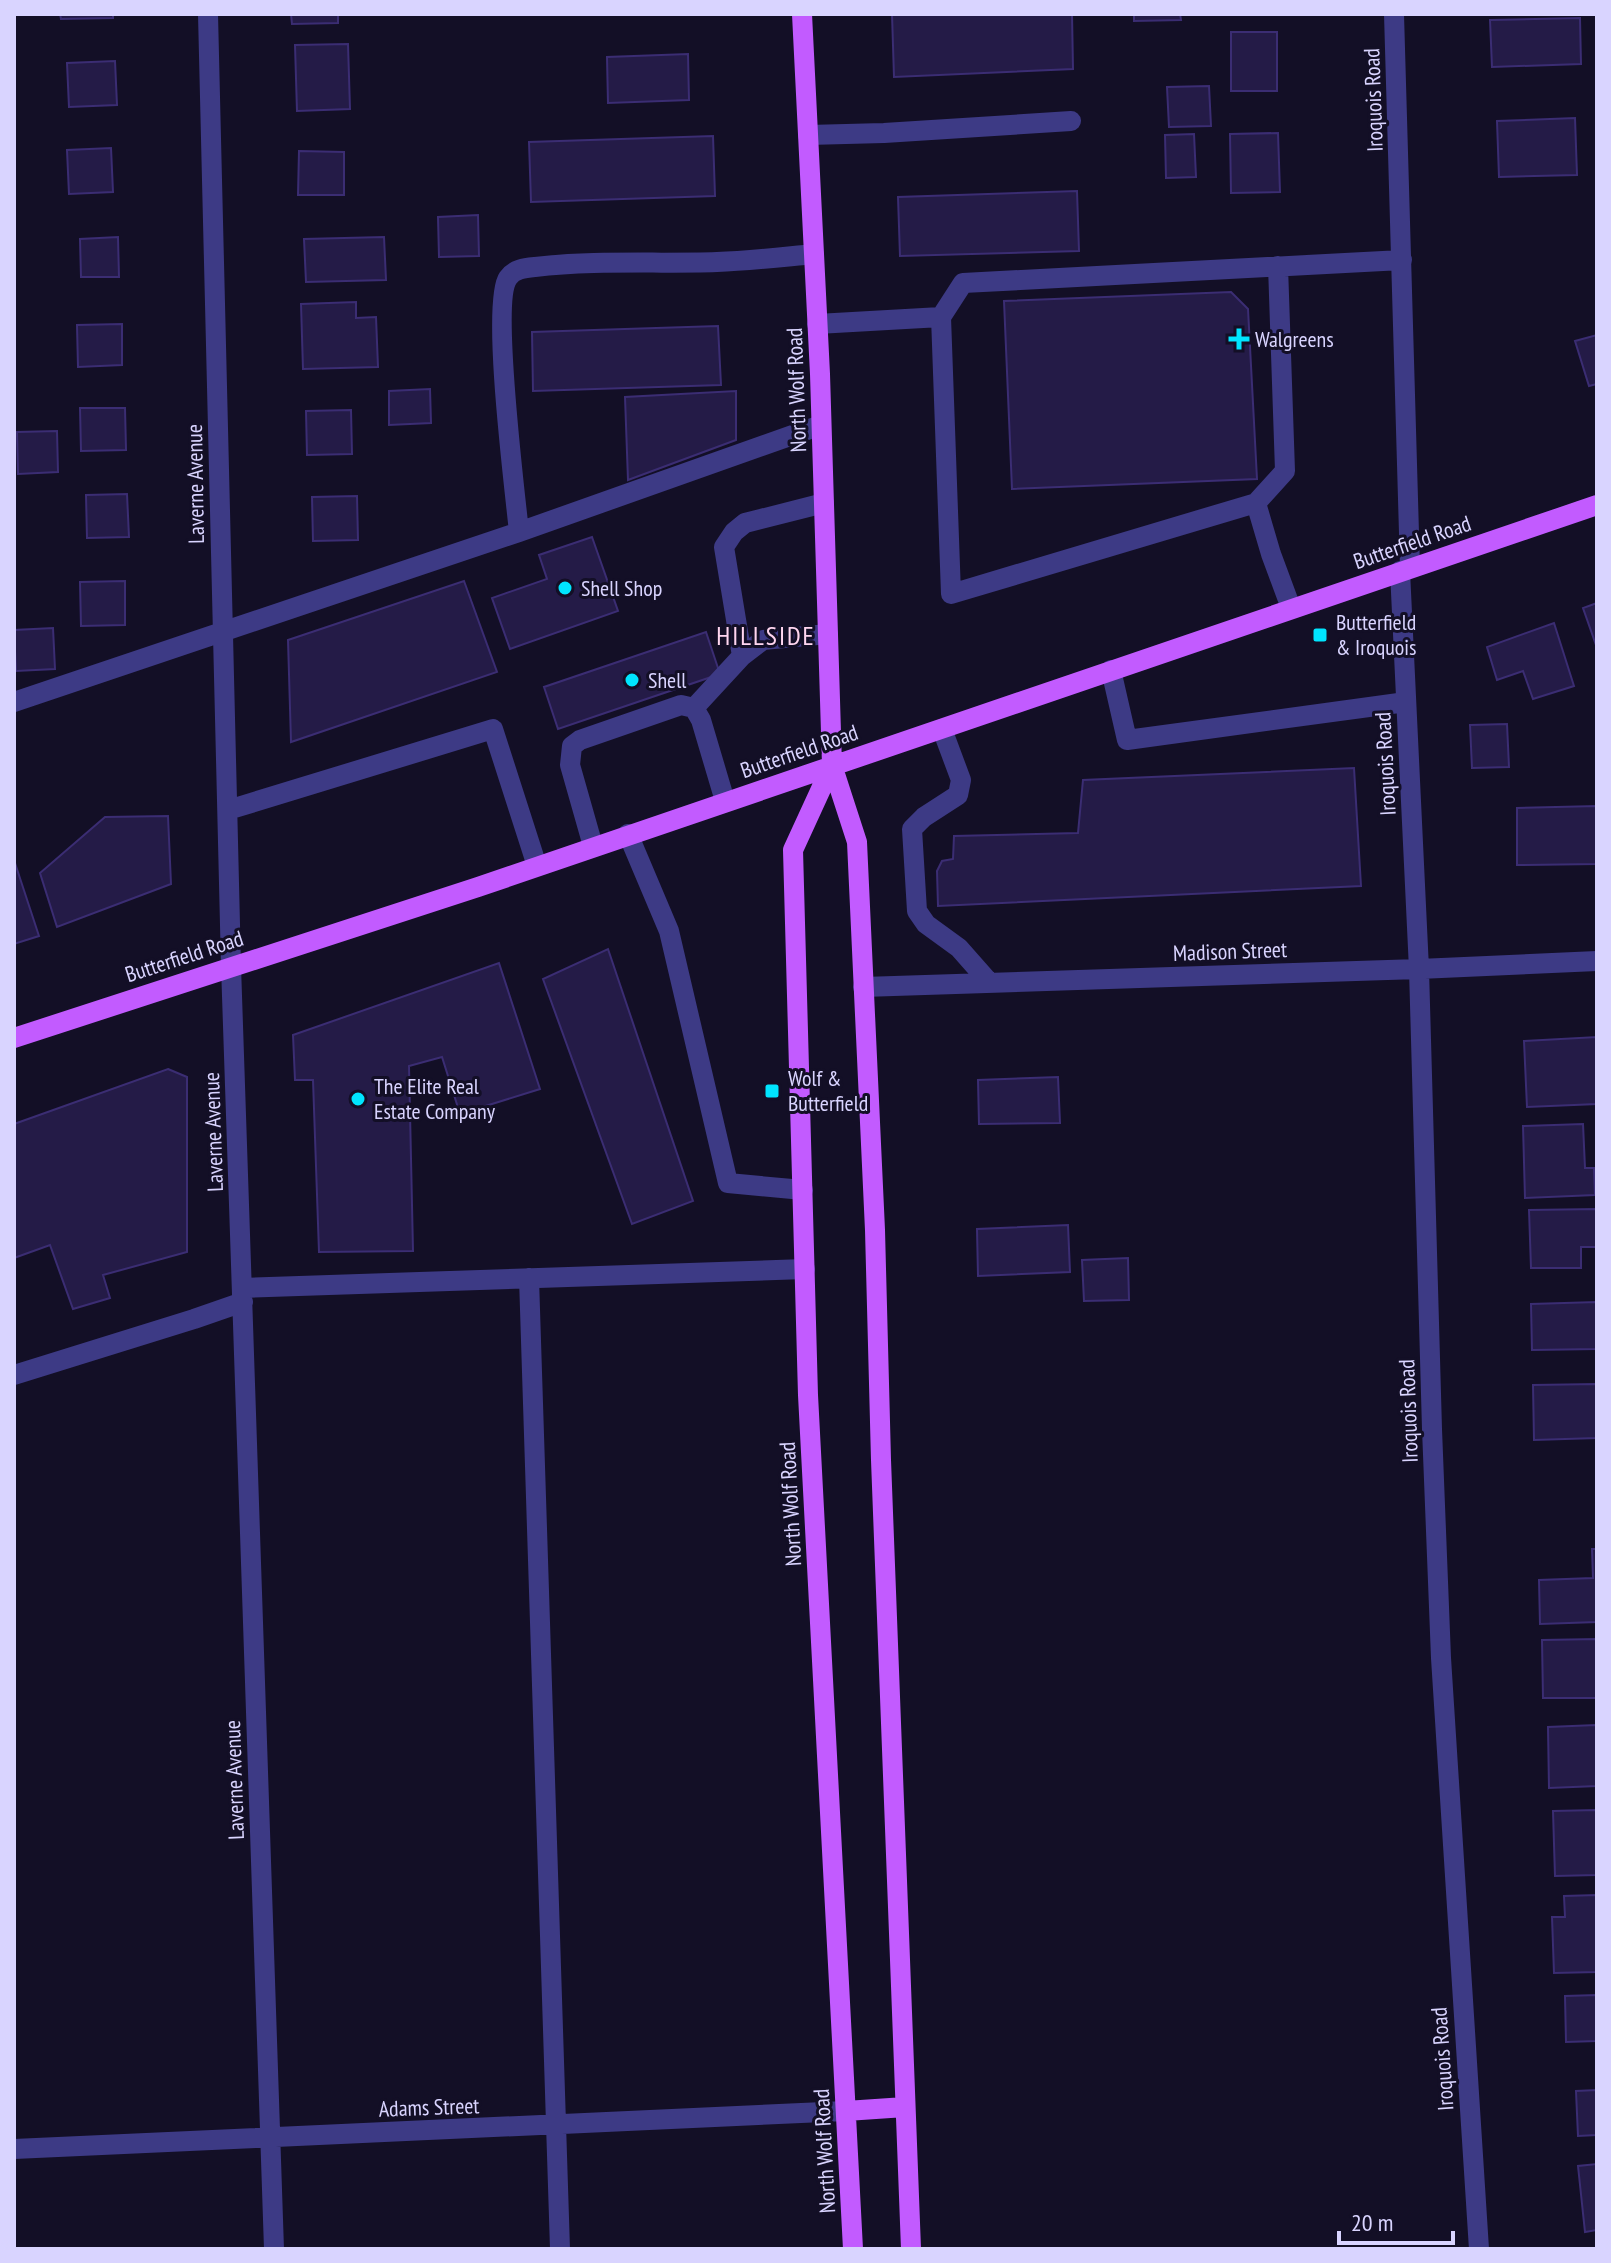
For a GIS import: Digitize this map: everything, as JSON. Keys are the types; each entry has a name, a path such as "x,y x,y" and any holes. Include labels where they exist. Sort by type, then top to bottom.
{"main road":[{"name":"North Wolf Road","path":"802,14 817,324 832,765 857,842 875,1230 911,2249"},
{"name":"Butterfield Road","path":"14,1038 537,866 1597,505"},
{"name":"North Wolf Road","path":"832,765 793,850 808,1395 853,2249"},
{"path":"846,2111 905,2107"}],"street":[{"name":"Laverne Avenue","path":"208,14 231,966 274,2249"},
{"name":"Iroquois Road","path":"1394,14 1402,260 1406,702 1419,969 1432,1429 1441,1658 1479,2249"},
{"path":"808,135 1071,121"},
{"path":"519,532 505,383 502,301 506,280 514,271 533,267 720,262 814,254"},
{"path":"1278,266 1285,471 1256,503 951,594 941,317 963,283 1278,266 1402,260"},
{"path":"817,324 941,317"},
{"path":"14,702 519,532 821,425"},
{"path":"742,656 724,547 745,523 824,503"},
{"path":"1256,503 1291,608"},
{"path":"694,708 742,656 763,640 828,634"},
{"path":"1111,670 1127,740 1406,702"},
{"path":"593,846 570,765 572,746 580,740 681,705 694,708 701,720 725,801"},
{"path":"228,810 493,729 537,866"},
{"path":"942,729 961,780 958,795 924,817 912,829 917,911 926,924 959,948 989,982"},
{"path":"628,834 669,931 728,1183 803,1190"},
{"name":"Madison Street","path":"863,987 1597,961"},
{"path":"14,1375 194,1319 242,1295 529,1278 805,1269"},
{"path":"529,1278 560,2249"},
{"name":"Adams Street","path":"14,2149 846,2111"}],"building":[{"path":"60,14 113,14 113,18 61,19"},
{"path":"291,14 338,14 338,23 292,24"},
{"path":"892,14 1072,14 1073,69 894,77"},
{"path":"1134,14 1180,14 1181,20 1134,21"},
{"path":"1580,18 1581,64 1492,67 1490,20"},
{"path":"1231,32 1277,32 1277,91 1231,91"},
{"path":"348,44 350,109 297,111 295,45"},
{"path":"688,54 689,100 608,103 607,57"},
{"path":"115,61 117,105 69,107 67,63"},
{"path":"1209,86 1211,126 1169,127 1167,87"},
{"path":"1575,118 1577,175 1499,177 1497,121"},
{"path":"1278,133 1280,192 1231,193 1230,134"},
{"path":"1194,134 1196,177 1166,178 1165,135"},
{"path":"713,136 715,196 531,202 529,142"},
{"path":"111,148 113,192 69,194 67,150"},
{"path":"299,151 344,152 344,195 298,195"},
{"path":"1077,191 1079,251 900,256 898,197"},
{"path":"478,215 479,256 439,257 438,217"},
{"path":"118,237 119,277 81,277 80,239"},
{"path":"384,237 386,280 306,282 304,239"},
{"name":"Walgreens","path":"1231,292 1248,309 1257,479 1012,489 1004,301"},
{"path":"356,302 356,318 376,317 378,367 303,369 301,304"},
{"path":"122,324 122,365 78,367 77,325"},
{"path":"718,326 721,385 533,391 532,332"},
{"path":"1597,335 1597,384 1589,386 1575,341"},
{"path":"430,389 431,423 389,425 389,391"},
{"path":"736,391 736,440 628,480 625,397"},
{"path":"80,408 125,408 126,450 81,451"},
{"path":"351,410 352,454 307,455 306,411"},
{"path":"57,431 58,472 18,474 17,432"},
{"path":"127,494 129,537 87,538 86,495"},
{"path":"357,496 358,540 313,541 312,497"},
{"name":"Shell Shop","path":"592,537 618,611 510,649 492,598 547,579 539,555"},
{"path":"125,581 125,625 81,626 80,582"},
{"path":"464,581 497,672 291,742 288,640"},
{"path":"1597,603 1597,648 1583,608"},
{"path":"1554,623 1574,686 1533,699 1523,671 1497,680 1487,647"},
{"path":"53,628 55,669 16,671 14,630"},
{"name":"Shell","path":"706,632 720,674 558,729 544,687"},
{"path":"1507,724 1509,767 1472,768 1470,725"},
{"path":"1354,768 1361,886 938,906 937,871 942,861 953,859 954,836 1078,833 1083,780"},
{"path":"1597,806 1597,864 1517,865 1517,808"},
{"path":"168,816 171,884 57,927 40,873 105,817"},
{"path":"14,860 39,936 14,944"},
{"path":"608,949 693,1201 632,1224 543,979"},
{"path":"499,963 540,1089 460,1114 442,1057 409,1066 413,1251 319,1252 313,1080 295,1080 293,1035"},
{"path":"1597,1037 1597,1104 1527,1107 1524,1041"},
{"path":"168,1069 187,1077 187,1252 103,1275 110,1298 73,1309 50,1245 14,1258 14,1124"},
{"path":"1058,1077 1060,1123 979,1124 978,1080"},
{"path":"1583,1124 1585,1168 1594,1168 1595,1195 1525,1198 1523,1126"},
{"path":"1597,1209 1597,1247 1581,1247 1581,1268 1531,1268 1529,1210"},
{"path":"1068,1225 1070,1272 978,1276 977,1229"},
{"path":"1128,1258 1129,1300 1084,1301 1082,1260"},
{"path":"1597,1302 1597,1349 1532,1350 1531,1304"},
{"path":"1597,1384 1597,1438 1534,1440 1533,1385"},
{"path":"1592,1549 1597,1549 1597,1622 1540,1624 1539,1580 1593,1578"},
{"path":"1597,1639 1597,1698 1543,1698 1542,1640"},
{"path":"1596,1725 1597,1786 1549,1788 1548,1727"},
{"path":"1597,1810 1597,1875 1555,1876 1553,1811"},
{"path":"1597,1895 1597,1972 1554,1973 1552,1917 1565,1917 1564,1896"},
{"path":"1597,1995 1597,2041 1566,2042 1565,1996"},
{"path":"1597,2090 1597,2135 1578,2136 1576,2091"},
{"path":"1597,2164 1597,2230 1585,2232 1578,2166"}],"place":[{"name":"Walgreens","path":"1239,339"},
{"name":"Shell Shop","path":"565,588"},
{"name":"Butterfield & Iroquois","path":"1320,635"},
{"name":"Shell","path":"632,680"},
{"name":"Wolf & Butterfield","path":"772,1091"},
{"name":"The Elite Real Estate Company","path":"358,1099"}],"district":[{"name":"HILLSIDE","path":"766,636"}]}
